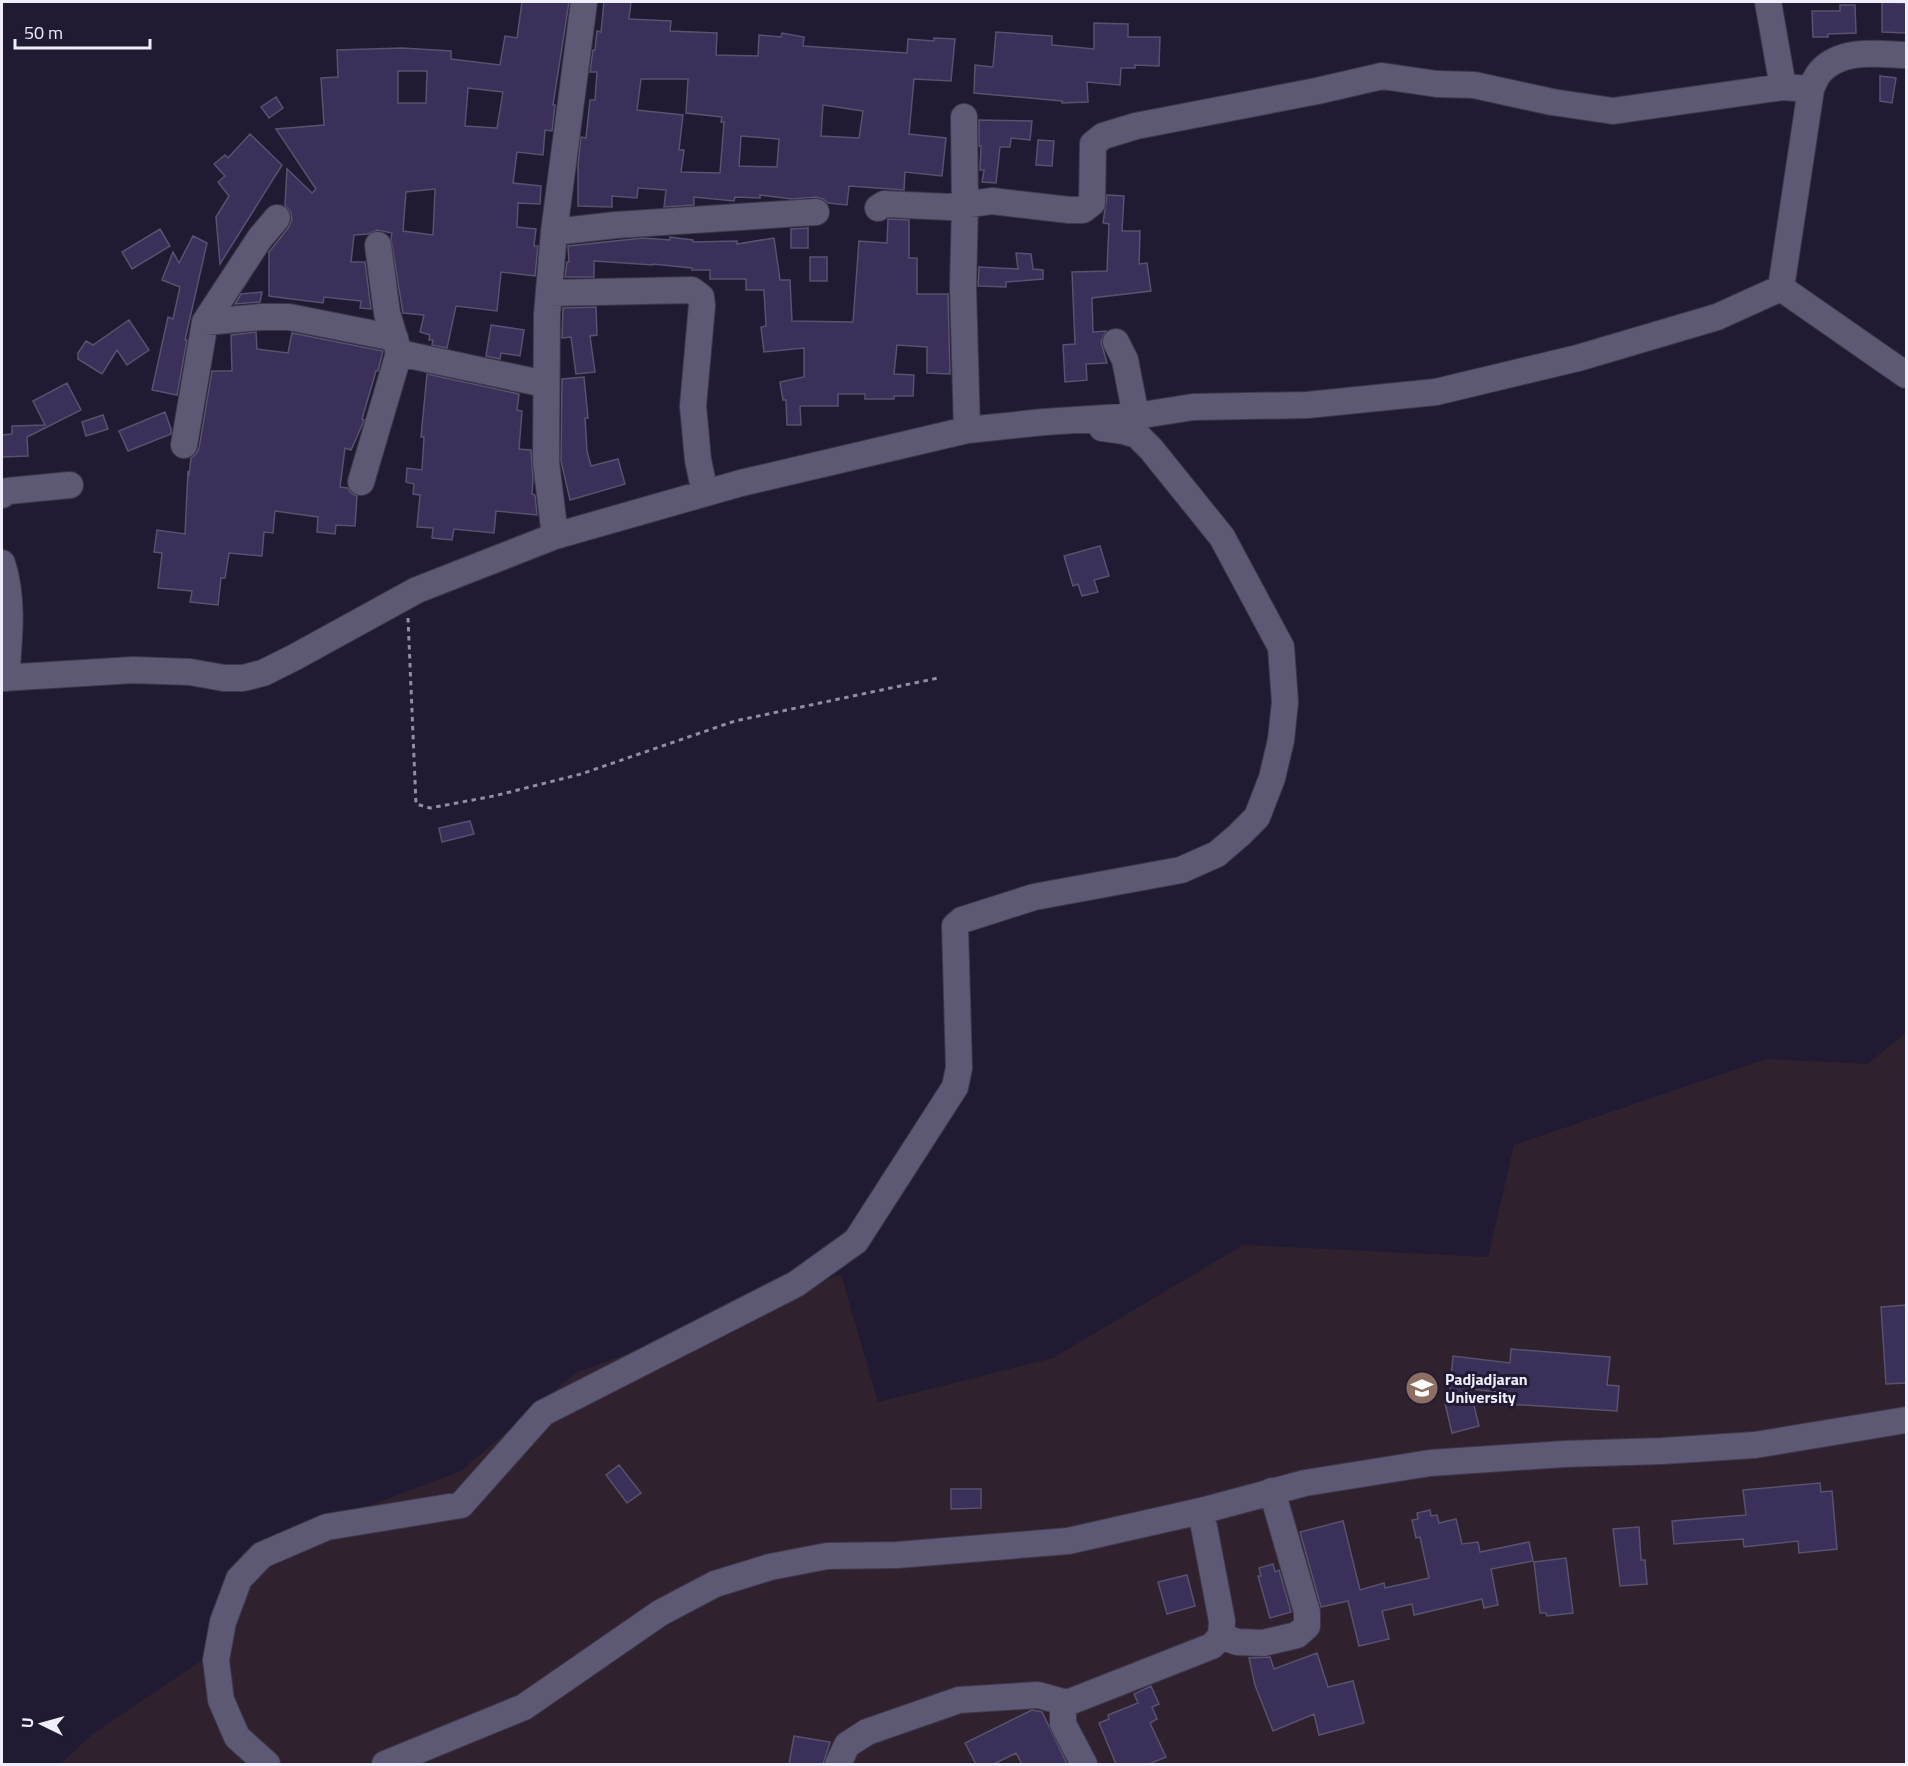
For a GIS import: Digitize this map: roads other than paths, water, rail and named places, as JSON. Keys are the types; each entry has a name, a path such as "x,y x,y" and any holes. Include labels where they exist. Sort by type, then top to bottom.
{"street":[{"path":"555,536 546,462 545,384 549,293 554,232 584,2"},
{"path":"1768,2 1783,87"},
{"path":"1781,288 1811,90 1819,74 1832,62 1862,53 1906,55"},
{"path":"878,208 884,204 949,207 992,201 1083,210 1092,202 1093,144 1103,136 1136,126 1382,76 1437,84 1474,85 1552,102 1613,111 1783,87 1811,90"},
{"path":"964,117 963,288 967,430"},
{"path":"554,232 616,225 816,212"},
{"path":"184,445 205,322 260,238 277,218"},
{"path":"361,482 397,345 387,313 378,245"},
{"path":"1781,288 1906,375"},
{"path":"2,563 7,578 11,618 4,678 133,670 190,672 224,678 243,678 263,673 417,590 555,536 705,493 967,430 1136,416 1193,407 1306,405 1436,392 1610,349 1717,316 1781,288"},
{"path":"549,293 692,290 701,297 693,406 698,460 705,493"},
{"path":"205,322 261,316 289,317 545,384"},
{"path":"1116,342 1125,360 1136,416"},
{"path":"267,1764 237,1737 221,1700 216,1660 223,1622 240,1579 262,1555 327,1527 460,1505 543,1413 796,1284 856,1241 955,1087 958,1068 955,926 962,920 1034,897 1180,870 1218,854 1257,817 1272,778 1281,740 1285,702 1281,647 1222,537 1137,435 1080,423 1044,422"},
{"path":"2,495 17,490 70,485"},
{"path":"385,1764 524,1707 660,1613 715,1584 770,1567 827,1556 897,1555 1068,1541 1202,1511 1305,1483 1430,1463 1755,1445 1906,1420"},
{"path":"1221,1636 1237,1642 1263,1643 1297,1635 1307,1626 1307,1611 1272,1491"},
{"path":"838,1764 846,1745 867,1732 959,1700 1038,1695 1067,1703 1212,1646 1221,1636 1222,1621 1202,1511"},
{"path":"1067,1703 1063,1712 1064,1724 1084,1764"}],"place":[{"name":"Padjadjaran University","path":"1422,1388"}]}
